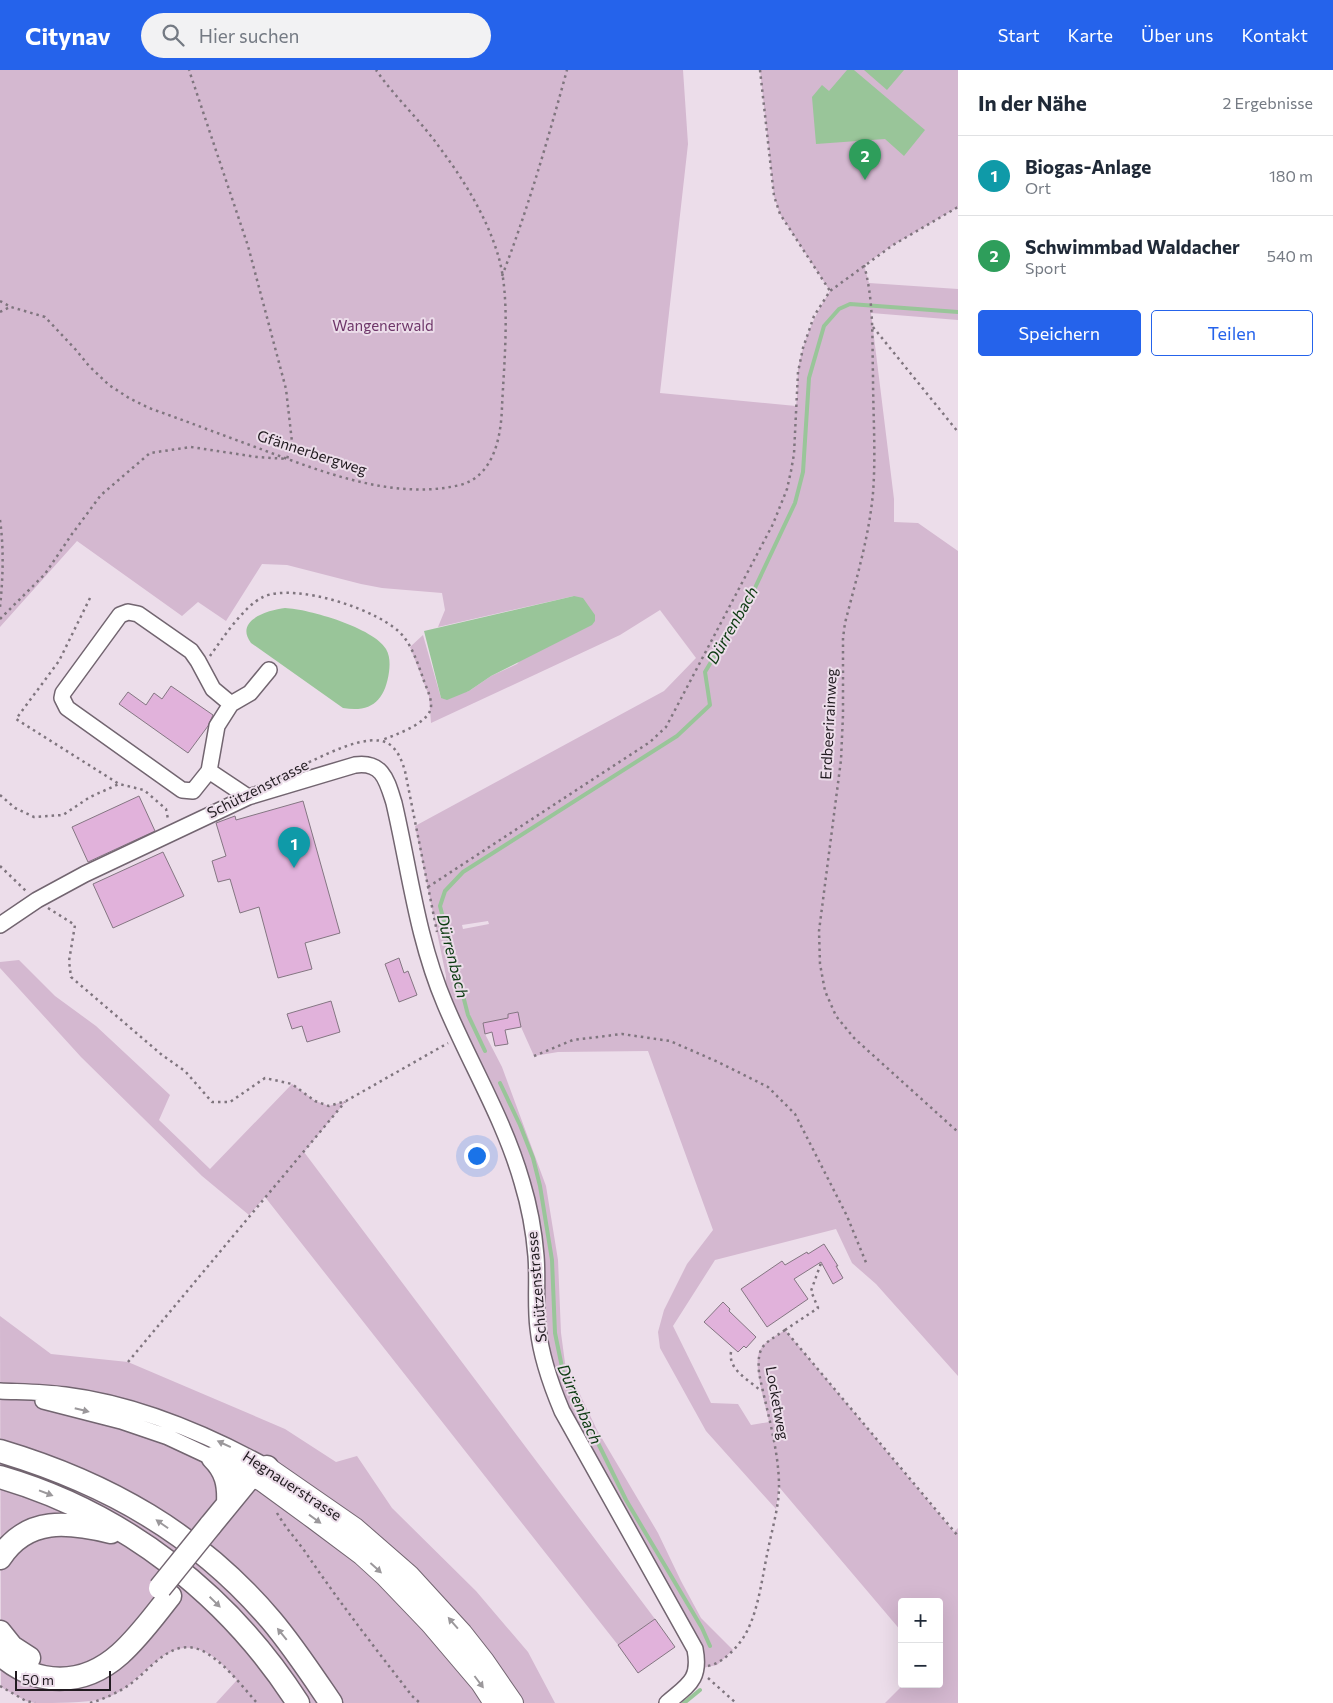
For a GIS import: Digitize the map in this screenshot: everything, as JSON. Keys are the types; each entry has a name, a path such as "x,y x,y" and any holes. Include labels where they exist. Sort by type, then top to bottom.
{"highway":[{"path":"0,1451 42,1464 100,1488 136,1507 178,1535 218,1567 256,1603 292,1647 330,1703"},
{"path":"214,1458 224,1471 229,1489 228,1502 215,1530"},
{"path":"228,1502 260,1475"},
{"path":"0,1632 12,1647 35,1661 61,1665 82,1662 96,1656 109,1647 165,1592 260,1475"},
{"path":"0,1478 64,1500 98,1517 136,1539 191,1580 229,1615 268,1660 298,1703"},
{"path":"0,1558 10,1544 20,1536 32,1529 47,1525 79,1526 136,1539"},
{"path":"0,1654 20,1669 37,1676 59,1679 83,1676 101,1668 122,1653 136,1639 165,1592"}],"main road":[{"name":"Hegnauerstrasse","path":"214,1458 260,1475 355,1528 409,1575 462,1633 513,1703"},
{"name":"Hegnauerstrasse","path":"260,1475 339,1537 384,1576 447,1642 481,1683 494,1703"}],"street":[{"path":"231,704 213,690 202,667 191,651 138,614 128,612 120,615 63,692 62,698 67,708 182,790 186,792 194,791 209,771 217,726 231,704 250,693 268,670"},
{"name":"Schützenstrasse","path":"0,925 37,900 85,874 248,797 355,765 370,765 376,767 381,772 389,787 394,803 422,939 445,1005 497,1112 522,1182 531,1220 536,1256 538,1328 542,1354 550,1383 562,1412 691,1640 697,1660 697,1669"},
{"path":"209,771 248,797"},
{"name":"Hegnauerstrasse","path":"0,1391 121,1420 168,1437 214,1458"},
{"name":"Hegnauerstrasse","path":"0,1391 66,1395 132,1409 207,1436 260,1475"},
{"path":"667,1703 690,1683 697,1669"}],"path":[{"path":"0,619 45,574 101,495 150,453 191,447 287,459 292,442 286,389 248,246 189,70"},
{"name":"Gfännerbergweg","path":"0,301 11,307 45,317 89,366 109,385 149,408 287,459 358,482 423,489 442,488 474,480 486,469 494,454 499,435 505,317 502,276 498,256 491,237 460,176 435,142 376,70"},
{"path":"502,276 521,224 567,70"},
{"path":"760,70 774,196 780,214 830,291"},
{"path":"380,741 388,743 394,748 402,761 428,886 650,742 666,727 773,524 787,489 794,454 798,372 802,348 814,316 830,291 864,265 893,245 958,207"},
{"name":"Erdbeerirainweg","path":"864,265 870,292 872,326 875,442 873,494 869,529 845,623 843,638 841,760 819,931 820,964 825,991 836,1016 854,1038 958,1132"},
{"path":"0,312 11,307"},
{"path":"872,326 958,432"},
{"path":"0,520 3,565 0,607"},
{"name":"Schützenstrasse","path":"202,667 231,627 251,606 265,596 286,592 301,594 372,613 404,636 414,656 431,703 429,713 425,718 380,741 362,742 347,746 298,767"},
{"path":"0,795 15,808 34,817 63,814 90,797 119,784 144,790 166,809 170,833"},
{"path":"0,866 37,900 75,925 69,961 72,978 185,1072 212,1102 230,1102 265,1078 292,1084 315,1101 329,1106 346,1101 460,1036"},
{"path":"534,1056 573,1040 622,1034 670,1041 768,1087 795,1114 847,1216 867,1265"},
{"path":"128,1362 346,1101"},
{"path":"821,1263 811,1291 818,1308 785,1330 958,1536"},
{"name":"Locketweg","path":"697,1669 717,1664 733,1650 745,1635 757,1602 779,1486 777,1465 759,1373 759,1351 765,1343 785,1330"},
{"path":"731,1352 730,1359 733,1368 763,1392"},
{"path":"286,1528 342,1605 412,1696 420,1703"},
{"path":"90,1703 105,1699 129,1685 162,1656 177,1648 193,1648 206,1652 219,1662 257,1703"},
{"path":"697,1669 736,1703"},
{"path":"0,1686 26,1701 35,1703"}],"green space":[{"name":"Wangenerwald","path":"0,70 683,70 688,144 660,393 796,406 798,370 803,349 814,319 830,291 780,214 774,196 760,70 958,70 958,207 893,245 864,265 869,283 958,289 958,320 871,313 894,499 894,522 918,523 958,551 958,1376 876,1284 852,1263 836,1229 715,1260 673,1326 711,1403 738,1404 751,1425 769,1422 760,1385 758,1357 760,1350 768,1341 785,1330 954,1532 958,1528 958,1703 885,1703 900,1688 943,1688 943,1598 898,1598 898,1627 779,1487 776,1509 706,1431 660,1348 658,1332 664,1310 687,1264 713,1230 648,1051 558,1052 534,1056 521,1027 518,1012 508,1014 508,1018 485,1034 502,1067 546,1186 558,1260 561,1333 565,1363 597,1430 658,1533 701,1618 733,1650 717,1665 697,1669 550,1383 522,1182 445,1005 446,976 415,826 664,691 696,658 660,610 620,635 431,723 429,696 410,647 423,635 441,698 469,691 491,676 517,664 574,596 438,627 445,610 442,593 382,588 287,565 262,564 226,621 198,602 182,616 77,541 0,627","holes":["488,921 489,924 463,929 462,925"]},
{"path":"19,960 55,996 96,1026 170,1095 159,1120 210,1169 292,1084 315,1101 329,1106 346,1101 304,1152 655,1619 618,1645 265,1197 249,1215 202,1176 81,1057 0,968 0,962"},
{"path":"0,1316 51,1354 128,1362 285,1429 336,1462 357,1456 392,1508 476,1591 528,1652 555,1703 216,1703 237,1680 214,1658 194,1648 183,1648 164,1656 127,1686 104,1699 79,1702 35,1703 26,1701 1,1687"}],"shaded area":[{"path":"847,70 854,70 925,130 904,156 885,139 816,144 812,97 822,85 829,91"},
{"path":"864,70 904,70 887,90"},
{"path":"574,596 583,598 595,615 595,621 592,625 491,676 469,691 447,700 441,698 424,631"},
{"path":"285,608 309,612 340,621 369,634 379,641 386,649 390,666 387,682 380,697 369,706 353,709 343,708 251,643 247,635 247,628 250,622 262,614"}],"building":[{"path":"171,686 213,715 208,726 188,753 119,704 128,692 146,705 154,693 162,699"},
{"path":"139,796 155,831 88,862 72,827"},
{"path":"303,801 340,933 305,943 312,969 278,978 259,907 240,913 230,879 218,882 212,861 226,856 216,823 235,816 236,820"},
{"path":"163,852 184,896 113,928 93,884"},
{"path":"399,958 404,973 408,971 417,995 399,1002 385,964"},
{"path":"331,1001 340,1032 307,1042 302,1026 292,1029 287,1014"},
{"path":"518,1012 521,1027 505,1030 508,1044 495,1046 492,1032 485,1034 483,1023 508,1018 508,1014"},
{"path":"824,1244 843,1278 833,1284 821,1262 794,1279 808,1299 767,1327 741,1289 782,1261 785,1265"},
{"path":"723,1302 730,1309 729,1311 756,1337 746,1348 744,1346 738,1352 704,1322"},
{"path":"655,1619 675,1647 638,1673 618,1645"}],"waterway":[{"name":"Dürrenbach","path":"485,1051 468,1015 440,906 445,891 463,872 677,736 710,705 705,672 753,592 795,503 803,472 809,378 824,326 839,309 850,304 958,312"},
{"name":"Dürrenbach","path":"500,1083 533,1158 540,1186 552,1260 555,1333 563,1372 626,1500 702,1628 710,1646"},
{"name":"Dürrenbach","path":"684,1703 700,1690"}],"place":[{"name":"Schwimmbad Waldacher","path":"865,180"},
{"name":"Biogas-Anlage","path":"294,868"}]}
